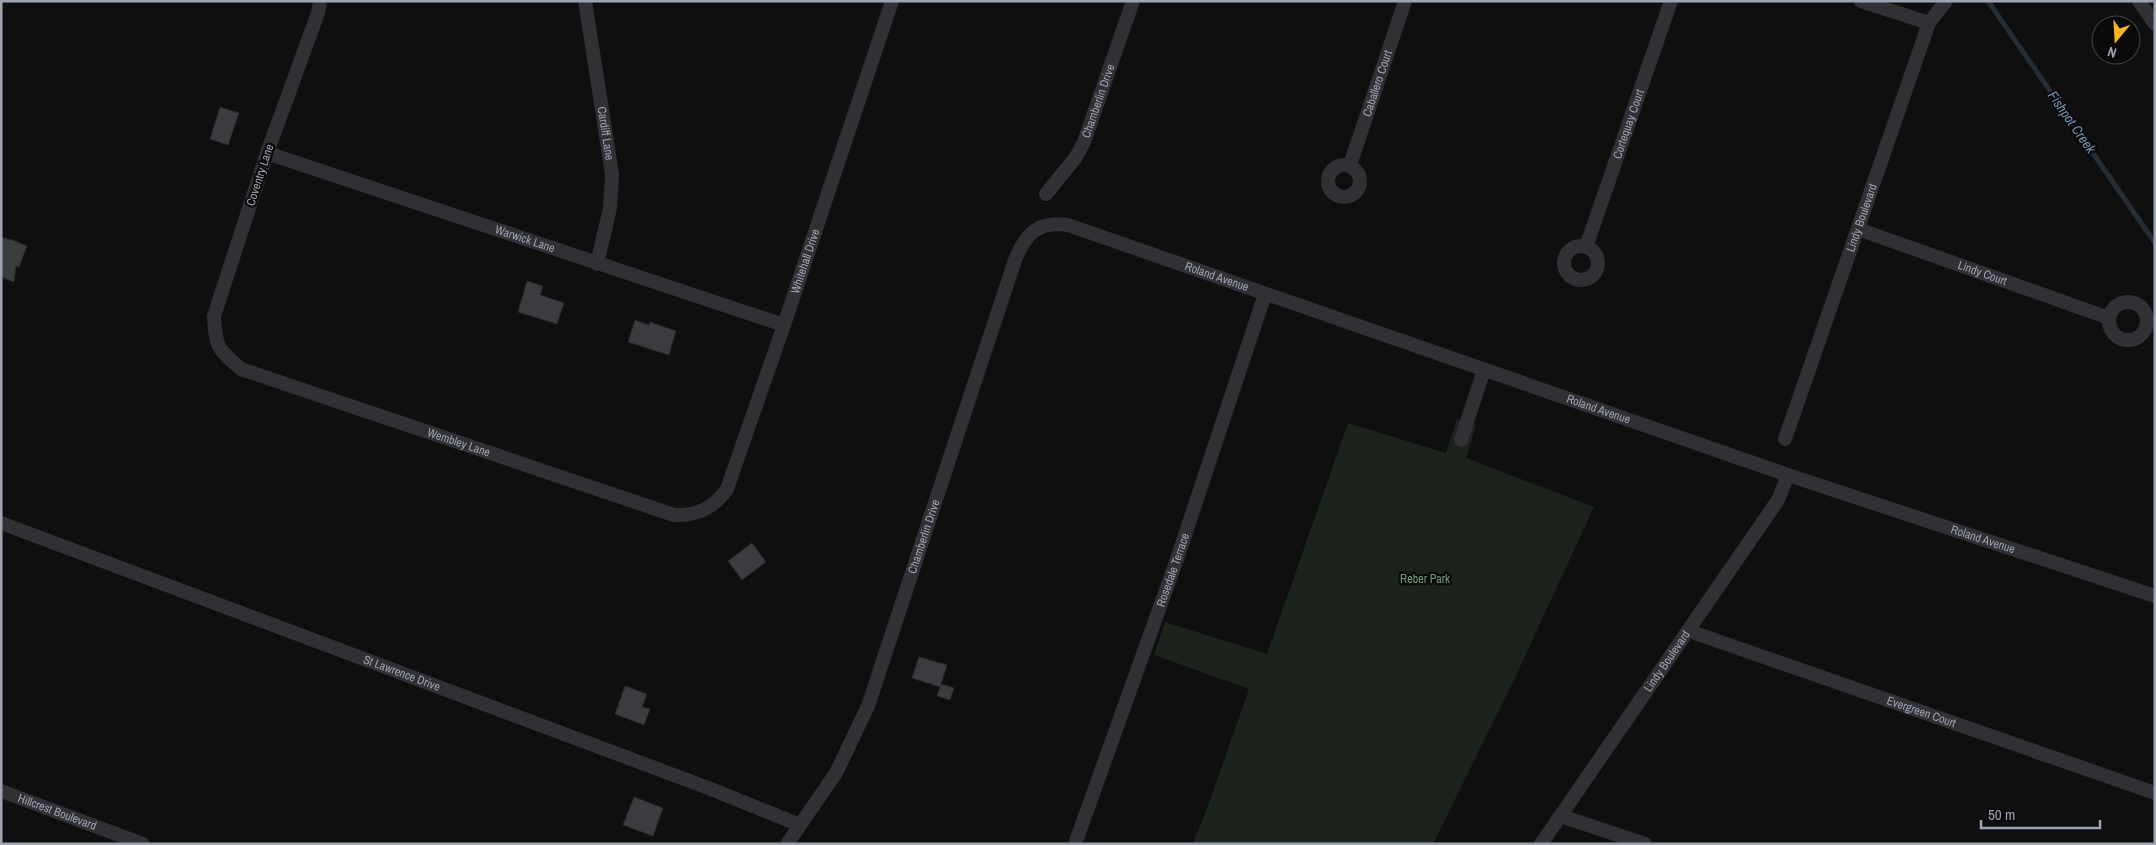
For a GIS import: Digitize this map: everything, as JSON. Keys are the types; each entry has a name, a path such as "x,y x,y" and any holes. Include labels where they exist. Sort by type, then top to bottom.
{"street":[{"name":"Coventry Lane","path":"220,351 216,342 214,316 267,153 320,1"},
{"name":"Cardiff Lane","path":"585,1 612,174 610,208 597,264"},
{"name":"Whitehall Drive","path":"703,511 719,501 727,489 892,1"},
{"name":"Chamberlin Drive","path":"1046,194 1076,157 1084,142 1133,1"},
{"name":"Caballero Court","path":"1350,165 1405,1"},
{"name":"Cortequay Court","path":"1586,247 1671,1"},
{"path":"1860,1 1929,23"},
{"path":"2139,1 2155,24"},
{"name":"Lindy Boulevard","path":"1785,439 1929,23 1943,4"},
{"name":"Warwick Lane","path":"267,153 784,325"},
{"name":"Chamberlin Drive","path":"787,844 836,773 868,706 1015,260 1027,237 1044,225"},
{"name":"Roland Avenue","path":"1044,225 1068,225 1788,475 2155,596"},
{"name":"Lindy Court","path":"1858,229 2109,318"},
{"name":"Rosedale Terrace","path":"1075,844 1176,562 1265,294"},
{"name":"Wembley Lane","path":"220,351 241,369 674,515 687,515 703,511"},
{"path":"1461,440 1484,370"},
{"name":"Lindy Boulevard","path":"1542,844 1778,500 1788,475"},
{"name":"St Lawrence Drive","path":"1,523 711,789 800,825"},
{"name":"Evergreen Court","path":"1689,631 2155,793"},
{"name":"Hillcrest Boulevard","path":"1,791 143,844"},
{"path":"1561,816 1645,844"}],"green space":[{"name":"Reber Park","path":"1457,419 1476,425 1466,458 1594,507 1513,682 1433,844 1192,844 1204,817 1249,689 1154,655 1165,622 1267,654 1348,423 1446,453"}],"building":[{"path":"220,107 239,113 228,145 210,139"},
{"path":"1,237 27,246 19,267 16,266 14,282 1,277"},
{"path":"527,281 543,286 540,295 564,303 557,324 518,312"},
{"path":"635,320 649,325 650,322 676,331 669,355 628,342"},
{"path":"752,543 766,562 742,580 728,561"},
{"path":"919,657 947,665 940,687 912,678"},
{"path":"941,684 954,688 950,700 937,696"},
{"path":"625,686 647,694 642,707 650,709 644,725 615,714"},
{"path":"634,797 663,808 653,836 623,825"}],"waterway":[{"name":"Fishpot Creek","path":"1988,1 2155,243"}]}
